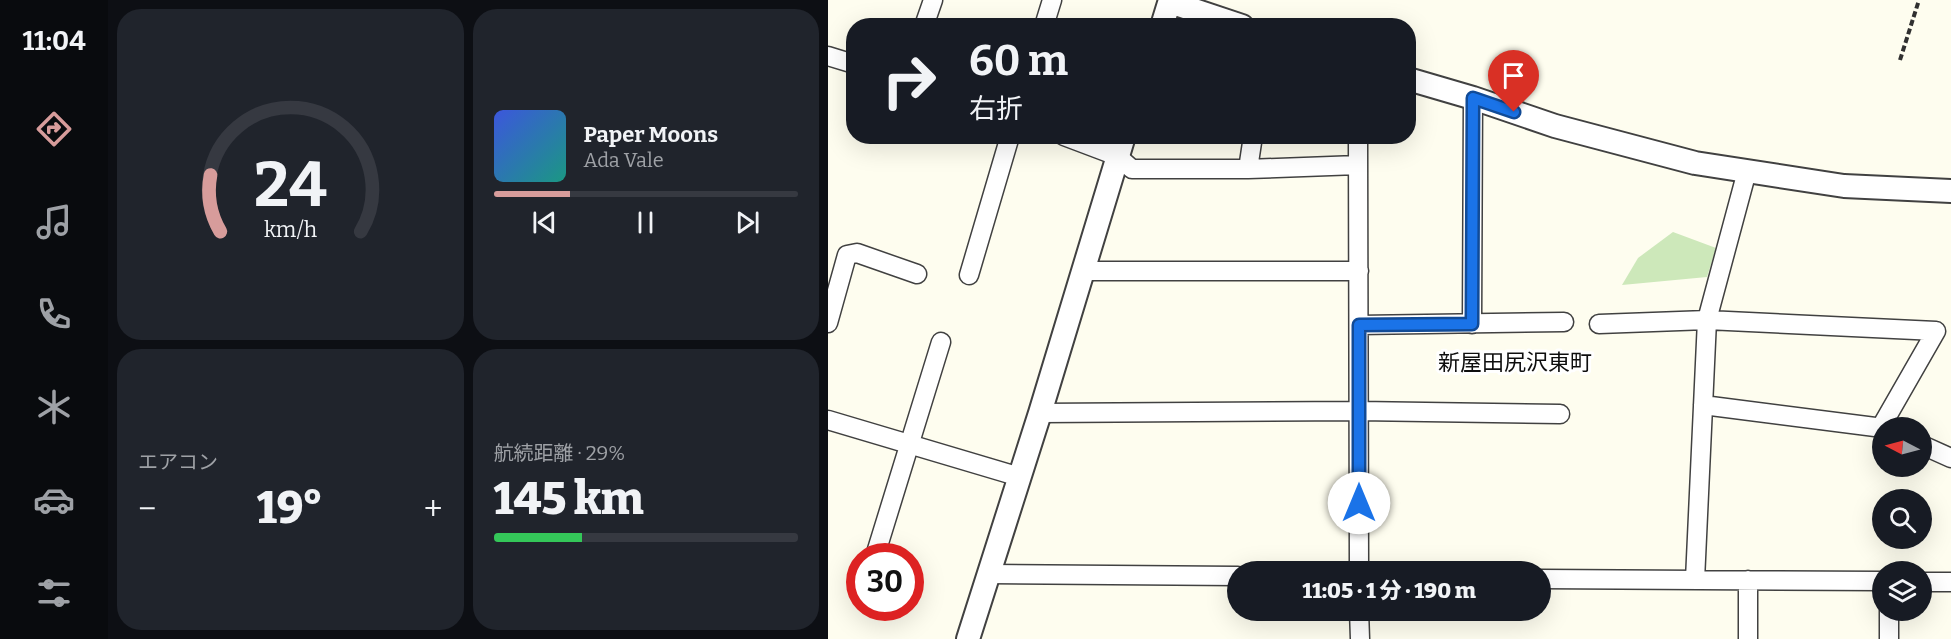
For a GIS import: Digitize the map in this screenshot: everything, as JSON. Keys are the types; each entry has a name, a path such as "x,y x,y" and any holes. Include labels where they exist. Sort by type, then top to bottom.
{"street":[{"path":"927,18 933,0"},
{"path":"1046,18 1052,0"},
{"path":"1165,18 1170,1 1219,18"},
{"path":"828,56 846,62"},
{"path":"1416,81 1587,134 1695,163 1844,186 1951,191"},
{"path":"1472,324 1473,98"},
{"path":"969,275 1008,144"},
{"path":"1248,169 1251,144"},
{"path":"1358,144 1359,561"},
{"path":"1121,146 1132,169 1248,169 1358,165"},
{"path":"968,639 1121,146"},
{"path":"1695,580 1707,320 1747,171"},
{"path":"828,323 847,255 857,253 917,274"},
{"path":"1083,271 1359,271"},
{"path":"1599,324 1707,320 1936,331 1888,417"},
{"path":"1359,325 1564,322"},
{"path":"879,543 941,342"},
{"path":"1703,405 1872,426"},
{"path":"1040,413 1359,411 1560,414"},
{"path":"828,420 1020,477"},
{"path":"1932,449 1951,458"},
{"path":"989,574 1227,576"},
{"path":"1551,579 1872,581"},
{"path":"1748,580 1748,639"},
{"path":"1932,582 1951,582"},
{"path":"1359,621 1360,639"},
{"path":"1889,621 1889,639"}],"path":[{"path":"1900,60 1919,0"}],"green space":[{"path":"1673,232 1716,248 1707,277 1622,285 1638,258"}],"district":[{"name":"新屋田尻沢東町","path":"1515,362"}],"route":[{"path":"1359,503 1359,325 1472,324 1473,98 1514,112"}]}
